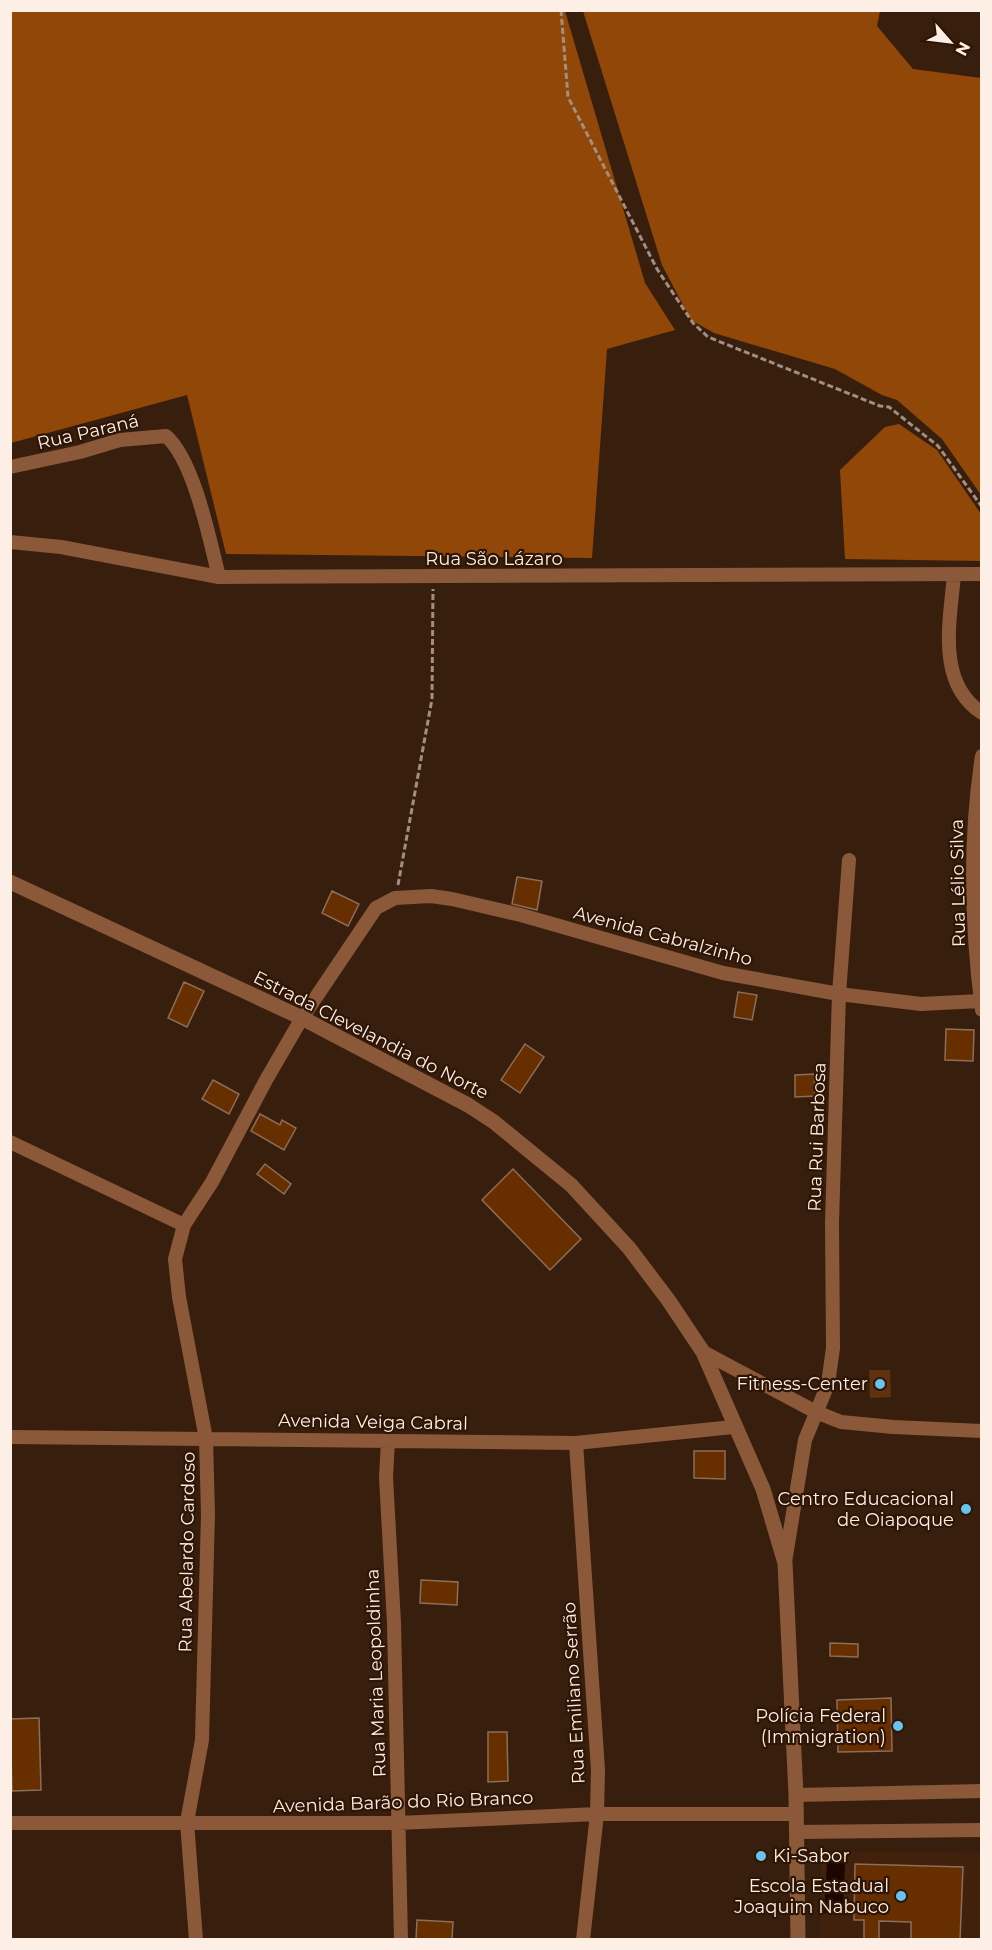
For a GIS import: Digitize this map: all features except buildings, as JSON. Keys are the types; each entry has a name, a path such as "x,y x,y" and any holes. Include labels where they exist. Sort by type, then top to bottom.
{"street":[{"name":"Rua Paraná","path":"10,466 80,452 120,440 166,436 176,444 195,489 219,577"},
{"name":"Rua São Lázaro","path":"10,542 61,548 219,577 981,574"},
{"path":"954,575 949,639 952,674 962,695 981,713"},
{"name":"Rua Lélio Silva","path":"981,756 972,822 972,866 981,1005"},
{"name":"Rua Rui Barbosa","path":"785,1563 805,1440 828,1384 833,1348 832,1223 839,994 849,860"},
{"name":"Estrada Clevelandia do Norte","path":"10,882 302,1018 468,1105 531,1151 571,1185 629,1248 703,1352 733,1426 763,1489 785,1563 796,1795 798,1940"},
{"name":"Avenida Cabralzinho","path":"376,908 396,898 431,896 452,899 521,915 723,973 839,994 921,1004 981,1005"},
{"name":"Rua Abelardo Cardoso","path":"196,1940 187,1822 202,1740 208,1514 206,1439 179,1298 176,1259 184,1226 212,1182 302,1018 376,908"},
{"path":"10,1142 184,1226"},
{"path":"703,1352 816,1412 841,1422 981,1431"},
{"name":"Avenida Veiga Cabral","path":"10,1437 576,1443 733,1426"},
{"name":"Rua Maria Leopoldinha","path":"388,1442 386,1477 394,1623 402,1940"},
{"name":"Rua Emiliano Serrão","path":"576,1443 598,1770 597,1814 583,1940"},
{"path":"796,1795 981,1791"},
{"name":"Avenida Barão do Rio Branco","path":"10,1823 398,1822 597,1814 796,1814"},
{"path":"796,1832 981,1830"}],"path":[{"path":"561,10 568,97 657,269 693,323 708,337 880,406 889,407 938,446 981,507"},
{"path":"396,898 432,699 433,577"}],"shaded area":[{"path":"11,10 565,11 645,283 675,330 607,349 592,558 226,554 187,395 11,443"},
{"path":"583,11 880,11 877,26 913,69 981,78 981,495 942,439 897,400 882,395 835,369 714,333 691,320 662,265"},
{"path":"899,424 937,450 981,514 981,561 845,559 840,470 885,427"},
{"name":"Fitness-Center","path":"869,1370 890,1370 891,1397 870,1398"},
{"name":"Escola Estadual Joaquim Nabuco","path":"821,1851 981,1853 981,1939 820,1940"},
{"path":"827,1862 845,1863 843,1914 824,1913"}],"place":[{"name":"Fitness-Center","path":"880,1384"},
{"name":"Centro Educacional de Oiapoque","path":"966,1509"},
{"name":"Polícia Federal (Immigration)","path":"898,1726"},
{"name":"Ki-Sabor","path":"761,1856"},
{"name":"Escola Estadual Joaquim Nabuco","path":"901,1896"}]}
